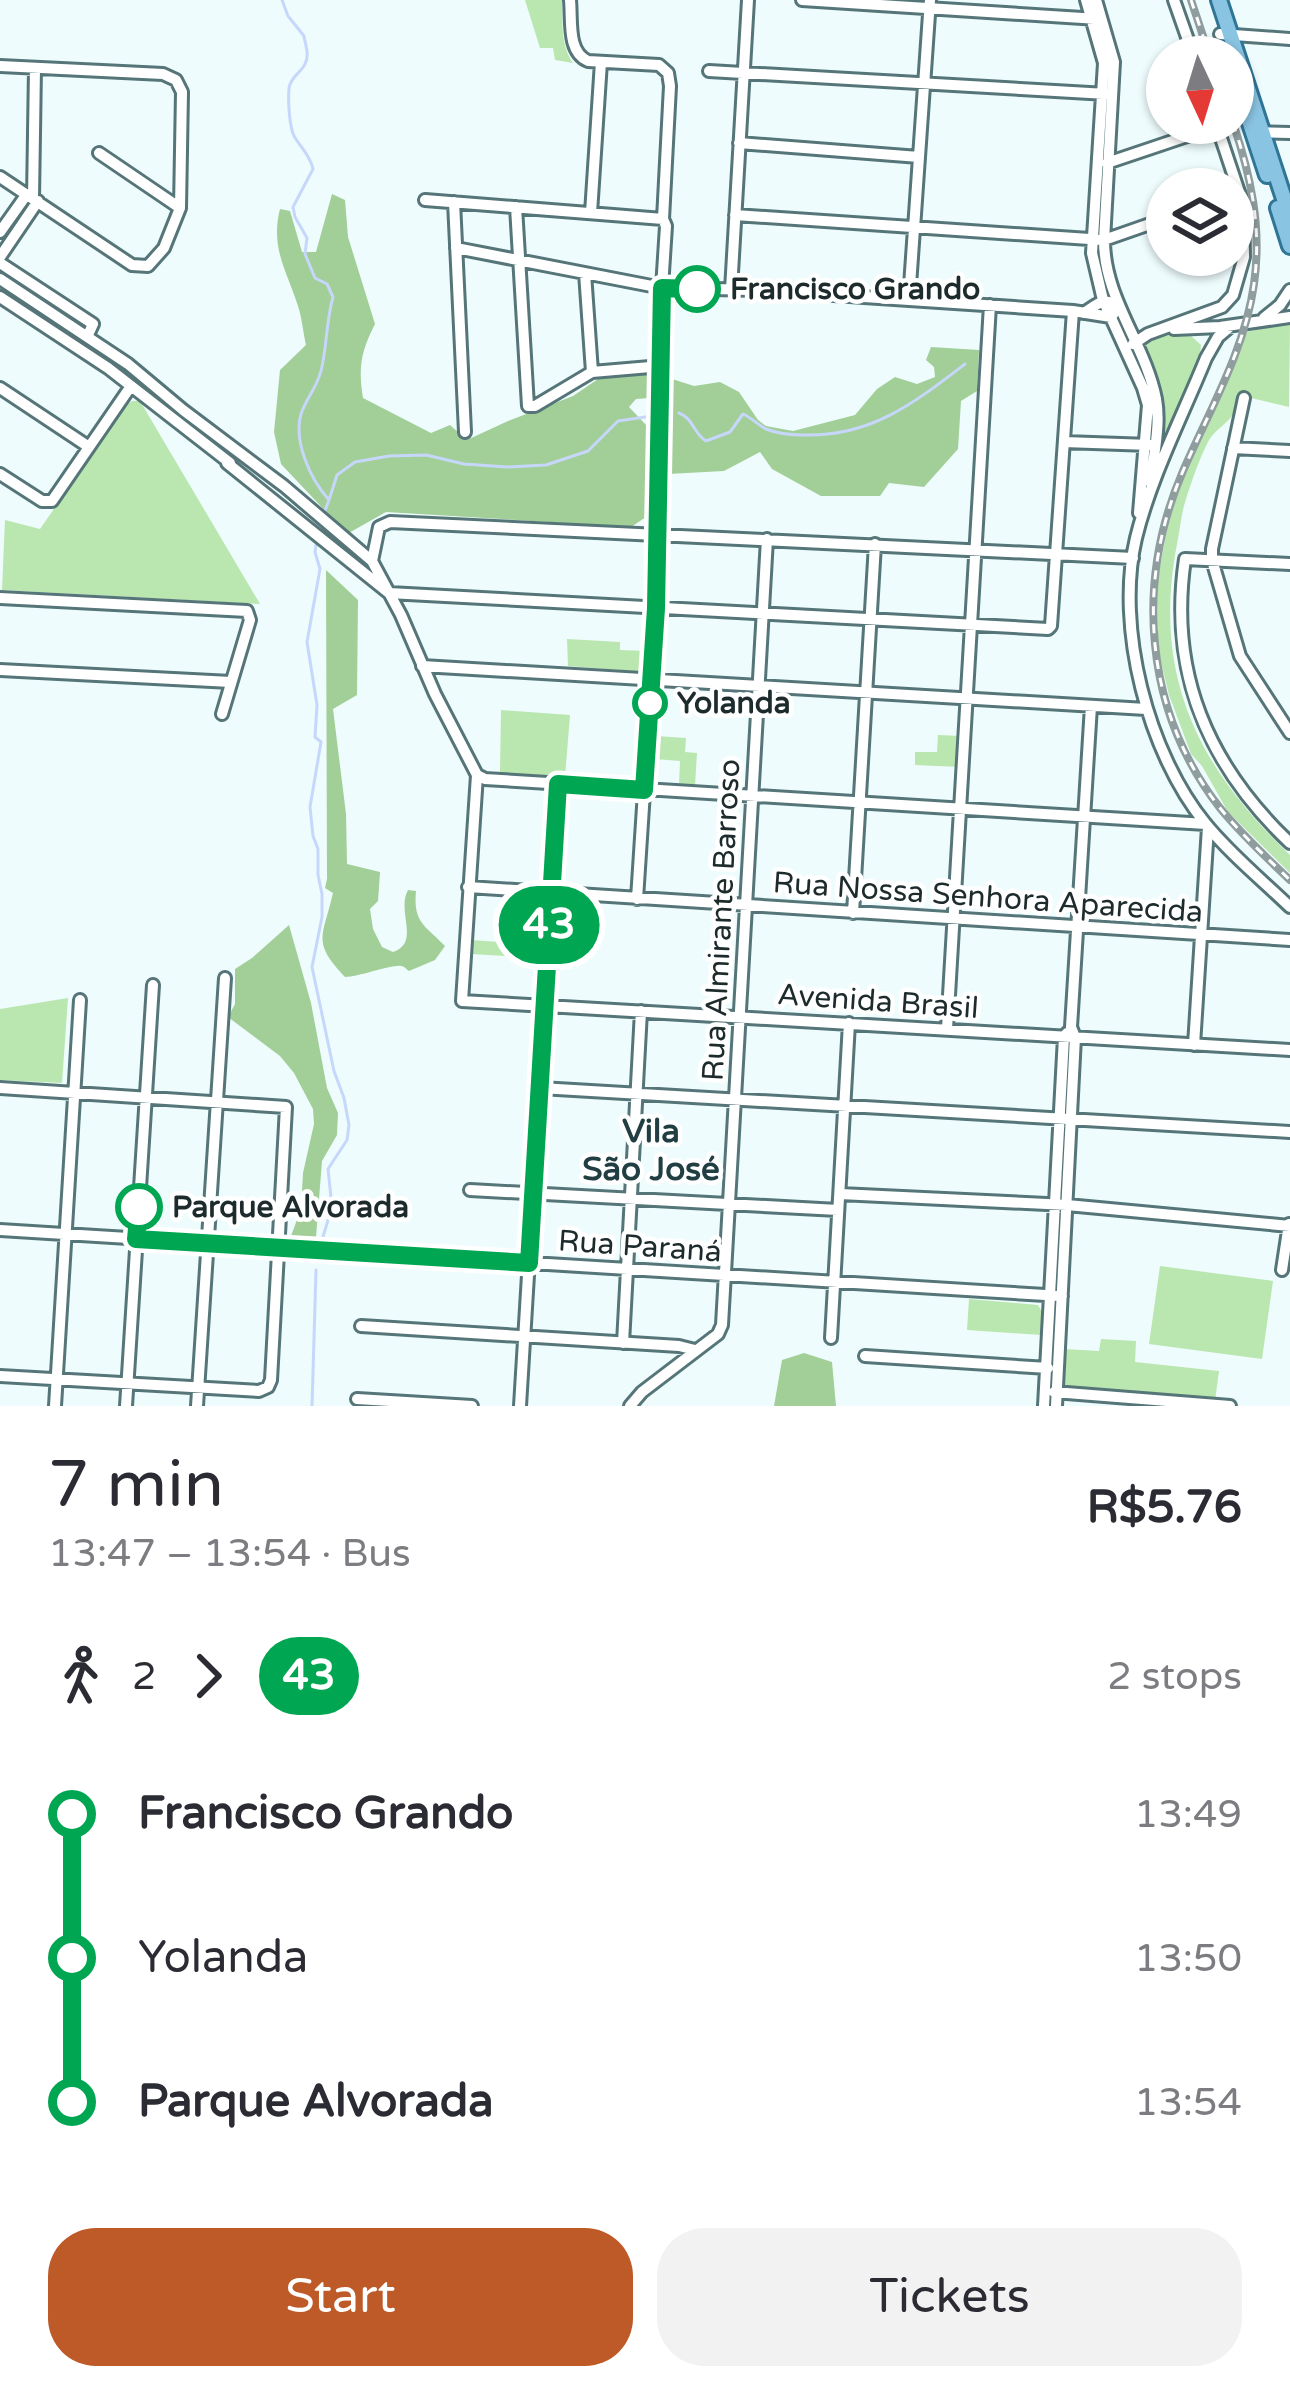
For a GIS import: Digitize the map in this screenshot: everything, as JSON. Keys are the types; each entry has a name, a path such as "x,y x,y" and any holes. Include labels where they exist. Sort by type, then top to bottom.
{"main road":[{"path":"1209,0 1258,132 1290,246"},
{"path":"1219,0 1225,34"},
{"path":"1254,122 1288,207"}],"street":[{"path":"570,0 576,53 582,59 659,65 668,73 670,86 656,608 638,899"},
{"path":"731,290 748,0"},
{"path":"802,0 929,4 1097,19"},
{"path":"1086,0 1097,19"},
{"path":"1096,0 1107,94 1094,267 1103,300 1130,341"},
{"path":"1174,0 1187,36"},
{"path":"909,300 929,4"},
{"path":"1225,34 1290,39"},
{"path":"591,213 601,62"},
{"path":"0,67 163,74 176,80 182,92 181,208 164,248 148,266 132,265 0,176"},
{"path":"35,68 33,198 0,260 93,324 88,335"},
{"path":"709,70 1107,94"},
{"path":"1258,132 1290,133"},
{"path":"740,143 919,157"},
{"path":"1102,163 1158,144"},
{"path":"99,153 181,208"},
{"path":"0,232 33,198"},
{"path":"425,200 663,219"},
{"path":"454,202 465,431"},
{"path":"516,207 528,406 592,372 662,366"},
{"path":"735,215 1098,240 1146,225"},
{"path":"1098,240 1115,312 1130,341 1148,405 1150,498"},
{"path":"456,248 662,288 1115,312"},
{"path":"585,273 592,372"},
{"path":"1130,341 1230,302 1240,276"},
{"path":"0,278 88,335 284,486 372,561 477,775 468,887"},
{"path":"1260,320 1290,290"},
{"path":"0,297 131,386 389,593 1050,628 1079,312"},
{"path":"1079,312 1103,300"},
{"path":"947,1029 990,305"},
{"path":"1204,314 1197,329 1206,358"},
{"path":"1168,329 1290,317"},
{"path":"1137,534 1206,358 1231,326"},
{"path":"0,475 47,502 55,497 131,386"},
{"path":"0,388 89,447"},
{"path":"1244,398 1212,560 1240,656 1290,734"},
{"path":"1064,442 1170,446"},
{"path":"1150,445 1133,558 1134,643 1146,709 1167,764 1207,825 1290,907"},
{"path":"1233,448 1290,451"},
{"path":"227,463 256,466"},
{"path":"372,561 379,527 390,522 1133,558"},
{"name":"Rua Almirante Barroso","path":"630,1406 721,1330 767,539"},
{"path":"853,913 875,544"},
{"path":"1290,564 1185,559 1180,609 1190,683 1215,749 1244,794 1290,843"},
{"path":"0,598 249,613 222,714"},
{"path":"422,666 1146,709"},
{"path":"0,670 232,682"},
{"path":"1270,703 1290,703"},
{"path":"1055,1406 1051,1388 1091,706"},
{"path":"477,775 1207,825"},
{"path":"520,1406 558,784"},
{"path":"1194,1045 1207,825"},
{"name":"Rua Nossa Senhora Aparecida","path":"468,887 1290,940"},
{"name":"Avenida Brasil","path":"468,887 462,1001 1070,1034 1290,1051"},
{"path":"197,1406 225,978"},
{"path":"126,1406 152,985"},
{"path":"55,1406 80,1000"},
{"path":"623,1343 640,1011"},
{"path":"831,1338 849,1023"},
{"path":"0,1099 0,1088 286,1107 268,1387 260,1391 0,1376"},
{"path":"540,1088 1290,1132"},
{"path":"470,1190 838,1210"},
{"path":"839,1194 1061,1205 1290,1224 1282,1270"},
{"name":"Rua Paraná","path":"0,1230 1056,1296"},
{"path":"361,1326 694,1350"},
{"path":"866,1356 1052,1371"},
{"path":"1044,1406 1051,1388"},
{"path":"1051,1388 1230,1406"},
{"path":"357,1400 472,1406"}],"green space":[{"path":"525,0 562,0 564,41 573,63 555,60 553,48 540,48"},
{"path":"332,194 345,200 348,237 375,324 362,360 363,398 431,433 450,425 467,440 573,396 601,377 652,372 650,398 636,399 629,407 647,426 646,517 631,527 386,512 347,534 281,464 274,432 280,370 306,345 278,248 280,209 290,211 302,252 316,252"},
{"path":"1290,323 1289,407 1239,395 1234,413 1209,440 1196,469 1177,544 1171,635 1177,677 1207,752 1257,821 1290,855 1290,873 1228,812 1191,754 1158,650 1157,583 1171,508 1246,332"},
{"path":"1188,333 1201,345 1200,357 1164,439 1143,345 1162,336"},
{"path":"931,347 979,350 977,391 961,401 958,449 924,487 889,483 880,496 821,496 772,469 760,452 724,471 668,474 669,378 694,386 720,382 739,392 766,426 793,431 855,415 877,389 895,377 917,384 935,377 934,367 926,360"},
{"path":"132,401 140,401 260,604 2,590 5,520 40,529"},
{"path":"326,570 358,600 357,695 333,709 347,864 380,872 378,901 370,909 382,947 393,952 405,941 408,890 416,891 422,923 445,946 435,960 409,971 397,966 345,977 327,955 322,938 333,893 325,888"},
{"path":"567,639 620,642 620,650 647,651 646,672 568,666"},
{"path":"501,710 570,715 565,777 500,773"},
{"path":"938,735 961,736 960,767 915,765 915,752 937,752"},
{"path":"656,736 686,738 685,752 697,753 695,786 679,785 680,761 655,759"},
{"path":"289,925 311,1003 327,1088 338,1113 337,1135 322,1161 316,1237 291,1236 301,1209 313,1109 280,1056 228,1017 235,1004 235,969"},
{"path":"471,940 541,945 540,958 471,954"},
{"path":"68,998 62,1083 0,1080 0,1009"},
{"path":"1160,1266 1273,1281 1262,1359 1149,1344"},
{"path":"969,1299 1038,1305 1041,1335 967,1330"},
{"path":"1101,1339 1136,1341 1135,1362 1219,1371 1215,1401 1067,1388 1064,1349 1099,1351"},
{"path":"804,1353 832,1362 836,1406 774,1406 782,1360"}],"waterway":[{"path":"282,0 304,36 307,53 290,84 289,106 294,136 313,169 293,207 307,238 305,254 315,278 327,284 333,297 321,371 299,425 305,460 329,500 324,513"},
{"path":"679,413 706,441 730,432 743,414 775,432 828,434 890,415 965,364"},
{"path":"329,500 337,475 355,462 426,455 464,464 546,465 588,451 618,421 652,416"},
{"path":"317,539 320,569 307,642 317,705 315,737 321,742 310,807 322,917 312,967 349,1125 347,1140 328,1169 332,1207 322,1240"},
{"path":"312,1406 316,1270"}],"railway":[{"path":"1191,0 1203,36"},
{"path":"1239,144 1253,202 1254,284 1234,356 1168,513 1158,557 1155,645 1175,730 1195,770 1228,818 1290,880"}],"bus line":[{"name":"43","path":"139,1207 136,1239 529,1263 558,784 644,790 656,608 662,288 697,289"}],"place":[{"name":"Francisco Grando","path":"697,289"},
{"name":"Yolanda","path":"650,703"},
{"name":"Parque Alvorada","path":"139,1207"}],"district":[{"name":"Vila São José","path":"651,1149"}]}
